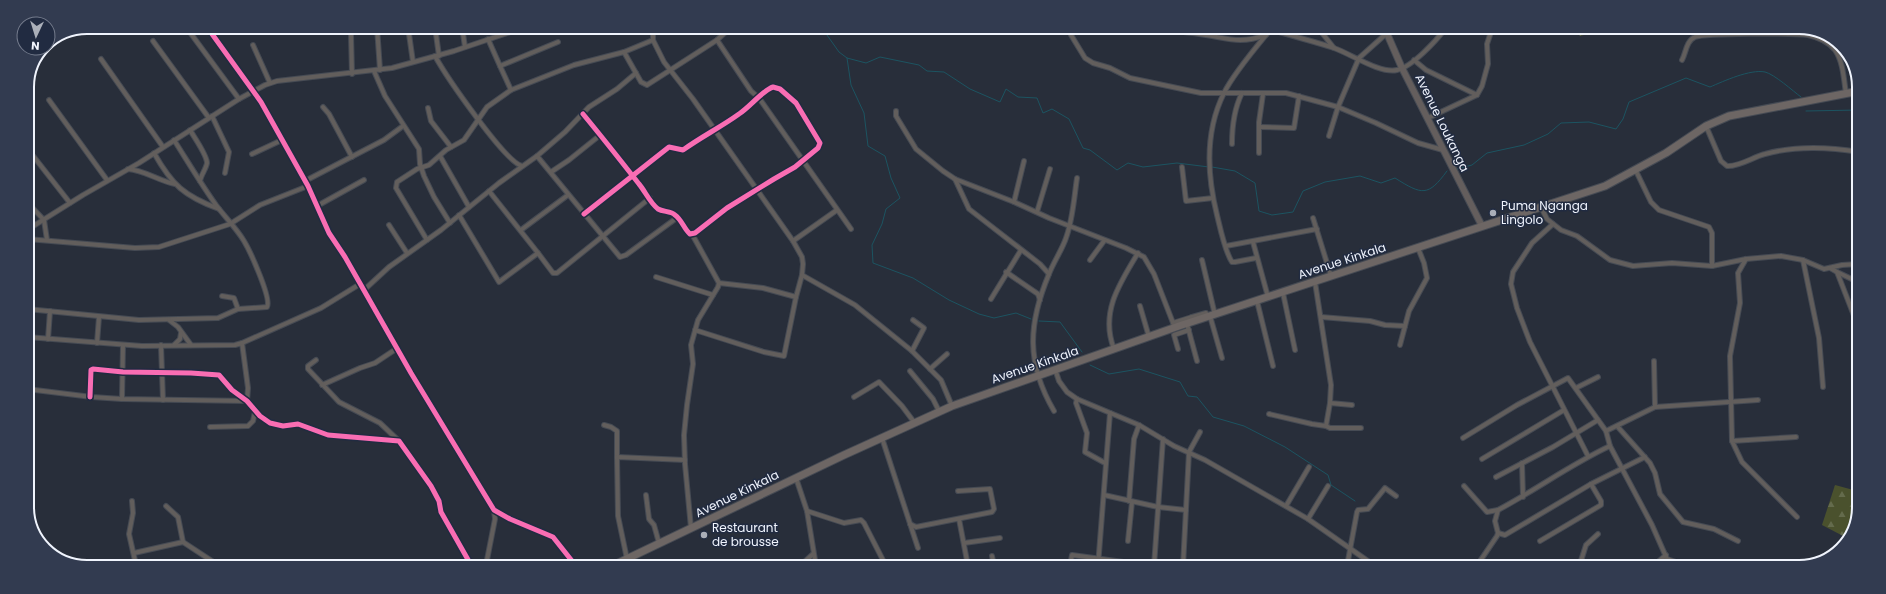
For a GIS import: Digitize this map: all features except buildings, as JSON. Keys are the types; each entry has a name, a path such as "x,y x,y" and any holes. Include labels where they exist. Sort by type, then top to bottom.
{"main road":[{"name":"Avenue Loukanga","path":"1387,34 1402,68 1482,226"},
{"name":"Avenue Kinkala","path":"627,559 882,437 952,406 1037,375 1190,323 1211,314 1283,293 1482,226 1579,196 1605,186 1636,171 1706,126 1729,116 1852,93"}],"street":[{"path":"191,34 239,99"},
{"path":"213,34 253,91 282,140 308,186 329,233 364,290 396,349 494,510 495,519 487,560"},
{"path":"351,34 352,74"},
{"path":"377,34 380,70"},
{"path":"409,34 413,62"},
{"path":"435,34 437,56 447,76 499,146 516,164 522,166"},
{"path":"463,34 465,47"},
{"path":"34,226 107,180 128,170 239,99 270,83 380,70 437,56 503,34"},
{"path":"653,34 653,40 659,54 670,71 715,130 793,241 802,257 802,275 784,356 764,352 695,330"},
{"path":"624,52 641,82 647,85 723,34"},
{"path":"1071,34 1084,58 1130,78 1201,94 1224,92 1263,94 1286,93 1300,96 1338,108 1376,123 1418,143 1443,150"},
{"path":"1206,34 1233,40 1251,40 1266,35"},
{"path":"1287,34 1334,48 1384,70 1396,70 1402,68 1414,60 1441,34"},
{"path":"1323,34 1334,48"},
{"path":"1329,136 1338,108 1359,58 1383,34"},
{"path":"1428,118 1477,95 1482,86 1488,64 1487,44 1490,34"},
{"path":"1682,60 1687,45 1697,36 1717,34 1808,35 1826,42 1835,49 1839,59 1846,94"},
{"path":"1256,258 1232,262 1222,236 1213,198 1209,167 1211,134 1224,92 1266,35"},
{"path":"488,39 511,90"},
{"path":"427,240 396,186 400,180 416,169 421,169 429,165 451,147 464,140 490,104 511,90 589,60 624,52 653,40"},
{"path":"716,40 751,91 759,98 802,162 851,229"},
{"path":"153,41 210,117 229,152 225,173"},
{"path":"500,66 558,42"},
{"path":"253,45 270,83"},
{"path":"101,59 163,147"},
{"path":"1414,60 1426,70 1477,95"},
{"path":"374,71 385,96 419,149 421,169 434,197 450,223"},
{"path":"364,290 407,253 450,223 489,191 537,156 589,107 617,89 636,73"},
{"path":"584,214 633,177 669,147 683,150 738,115 759,98 762,93 773,86 780,89 796,103 820,143 818,148 802,162 728,208 692,234"},
{"path":"1232,144 1233,119 1242,93"},
{"path":"1259,153 1259,127 1263,94"},
{"path":"1259,127 1294,128 1300,96"},
{"path":"49,100 107,180"},
{"path":"323,107 330,114 352,156"},
{"path":"428,108 431,121 451,147"},
{"path":"896,111 896,116 916,149 955,179 1014,202 1104,241 1138,253 1144,257 1150,265 1177,327 1174,335 1178,349"},
{"path":"583,114 599,136 658,208 675,214 689,233 692,234 719,282"},
{"path":"305,181 384,140 403,126"},
{"path":"1706,126 1721,161 1727,166 1766,153 1794,149 1852,152"},
{"path":"190,130 206,159 206,165 202,172 200,181"},
{"path":"551,172 599,136"},
{"path":"34,310 139,320 168,320 218,318 238,309 265,308 269,305 253,258 244,240 219,209 174,140"},
{"path":"252,154 282,140"},
{"path":"154,153 175,185"},
{"path":"440,156 469,207"},
{"path":"537,156 618,256 624,257 678,217"},
{"path":"34,157 70,203"},
{"path":"1014,202 1024,161"},
{"path":"1182,167 1186,201 1213,198"},
{"path":"1037,212 1050,169"},
{"path":"128,170 139,171 175,185 194,198 219,209"},
{"path":"1636,171 1651,202 1659,210 1709,227 1712,233 1712,266"},
{"path":"1054,411 1037,375 1032,346 1034,322 1049,274 1070,227 1077,178"},
{"path":"955,179 969,209 1040,264 1049,274"},
{"path":"317,206 364,180"},
{"path":"34,239 148,249 176,242 230,224 260,205 308,186"},
{"path":"489,191 521,230 553,273 557,273 650,198"},
{"path":"521,230 568,195"},
{"path":"1541,207 1547,219 1561,230 1577,236 1604,257 1620,263 1645,266 1679,263 1712,266 1746,259 1781,256 1804,260 1824,269 1852,264"},
{"path":"34,209 44,220 47,240"},
{"path":"793,241 837,210"},
{"path":"459,215 498,282 538,253"},
{"path":"1313,218 1331,277"},
{"path":"1553,224 1532,243 1513,272 1511,280 1517,308 1527,335 1588,456"},
{"path":"389,225 407,253"},
{"path":"1226,246 1317,229"},
{"path":"1090,260 1104,241"},
{"path":"1253,242 1256,258 1268,297"},
{"path":"1400,345 1409,311 1427,278 1418,248"},
{"path":"991,298 1021,250"},
{"path":"1114,349 1109,336 1108,328 1111,305 1138,253"},
{"path":"1746,259 1740,269 1738,278 1740,303 1730,356 1732,441 1742,462 1797,517"},
{"path":"1202,260 1211,314 1222,358"},
{"path":"1804,260 1819,338 1823,387"},
{"path":"1830,268 1852,279"},
{"path":"1006,272 1038,294 1040,300"},
{"path":"1837,272 1852,311"},
{"path":"802,275 855,305 912,351 943,382 952,406"},
{"path":"656,277 713,295"},
{"path":"691,528 684,435 686,405 693,364 691,345 698,320 719,282"},
{"path":"719,282 763,288 796,297"},
{"path":"1315,282 1331,386 1326,426"},
{"path":"34,338 123,345 235,345 321,308 360,284"},
{"path":"1283,293 1295,350"},
{"path":"222,296 234,298 238,309"},
{"path":"1257,301 1273,366"},
{"path":"1140,306 1149,337"},
{"path":"48,339 50,311"},
{"path":"97,343 100,317"},
{"path":"1321,318 1349,319 1385,325 1405,326"},
{"path":"168,320 178,328 191,345"},
{"path":"912,351 924,328 913,320"},
{"path":"1190,323 1197,361"},
{"path":"174,345 180,340 181,333"},
{"path":"242,343 248,388 247,401"},
{"path":"122,399 123,345"},
{"path":"161,345 162,400"},
{"path":"322,385 375,363 396,349"},
{"path":"930,369 947,354"},
{"path":"316,360 308,366 308,369 339,402 380,423 399,441 432,486 439,501 441,512 468,560"},
{"path":"1654,361 1655,407"},
{"path":"90,397 92,369 123,372 219,375 232,390 247,401 255,412 270,423 276,425 298,424 328,435 399,441"},
{"path":"1055,369 1059,381 1067,392 1077,399 1139,425 1189,452 1308,519 1367,560"},
{"path":"910,371 933,399 939,411"},
{"path":"1576,388 1598,377"},
{"path":"1463,438 1568,378 1606,431 1610,446 1669,560"},
{"path":"854,397 879,382 902,406 914,422"},
{"path":"34,390 90,397 122,399 247,401"},
{"path":"1077,399 1076,403 1087,433 1085,452 1105,463"},
{"path":"1606,431 1655,407 1758,400"},
{"path":"1330,402 1352,404"},
{"path":"1482,459 1564,410"},
{"path":"210,427 248,426 253,421 255,412"},
{"path":"1099,558 1105,463 1110,413"},
{"path":"1269,414 1330,428 1361,428"},
{"path":"1496,477 1576,434 1598,420"},
{"path":"604,425 617,431 618,516 627,559"},
{"path":"1128,542 1134,439 1139,425"},
{"path":"1617,426 1653,467 1660,494 1683,522 1714,529 1738,540"},
{"path":"1183,560 1189,452 1200,432"},
{"path":"882,437 900,488 918,548"},
{"path":"1732,441 1796,437"},
{"path":"1154,560 1163,439"},
{"path":"1464,486 1487,512 1498,510 1523,497 1588,456 1610,446"},
{"path":"617,457 685,460"},
{"path":"1498,533 1505,535 1591,484 1645,457"},
{"path":"1522,462 1523,497"},
{"path":"1286,506 1309,467"},
{"path":"796,478 807,511 814,560"},
{"path":"1540,541 1601,505 1601,502 1591,484"},
{"path":"1308,519 1328,486"},
{"path":"1348,560 1358,510 1368,509 1385,488 1396,496"},
{"path":"910,524 916,527 992,512 994,510 990,489 958,491"},
{"path":"646,495 649,519 654,525 659,543"},
{"path":"1104,495 1130,502 1186,510"},
{"path":"132,500 133,514 129,534 135,560"},
{"path":"166,506 178,518 183,542 210,560"},
{"path":"494,510 510,519 553,536 571,560"},
{"path":"1498,510 1495,525 1498,533"},
{"path":"807,511 844,523 861,520 883,560"},
{"path":"959,519 967,560"},
{"path":"1482,560 1498,533"},
{"path":"1581,560 1586,545 1598,534"},
{"path":"964,543 1000,538"},
{"path":"134,553 183,542"},
{"path":"806,560 813,554"},
{"path":"1071,560 1072,555 1112,560"},
{"path":"1660,560 1666,555"},
{"path":"992,556 993,560"}],"green space":[{"path":"1835,485 1852,490 1852,514 1847,531 1844,536 1822,525"}],"waterway":[{"path":"826,34 839,52 847,58 866,63 880,57 919,65 927,71 944,72 970,89 1000,102 1006,89 1018,97 1037,98 1043,113 1052,109 1069,119 1083,148 1090,150 1117,170 1128,163 1143,167 1177,163 1209,167"},
{"path":"847,58 851,85 864,113 868,146 885,156 891,178 900,198 886,209 882,224 872,245 873,263 913,278 949,300 979,314 994,318 1016,313 1031,319"},
{"path":"1457,169 1472,165 1487,153 1524,145 1548,134 1561,123 1589,122 1616,129 1623,119 1629,102 1686,78 1710,87 1752,72 1765,72 1778,79 1801,97"},
{"path":"1806,111 1852,110"},
{"path":"1212,167 1235,171 1255,183 1259,211 1272,215 1293,212 1303,191 1325,182 1360,176 1381,183 1395,178 1412,188 1424,191 1435,185 1447,171"},
{"path":"1039,321 1060,322 1082,352"},
{"path":"1090,365 1109,374 1139,369 1180,382 1188,396 1197,397 1213,417 1244,426 1285,447 1328,475 1331,485 1355,501"}],"cycle path":[{"path":"212,34 261,102 308,186 329,233 345,257 411,373 494,510 510,519 553,537 571,560"},
{"path":"583,114 625,167 632,175 639,184 652,204 662,211 675,215 690,234 695,233 727,208 795,167 818,148 820,143 796,103 780,89 773,87 739,114 683,150 669,147 584,214"},
{"path":"90,397 91,370 93,369 123,372 219,375 232,390 247,401 260,416 270,423 283,426 298,424 328,435 399,441 431,486 439,501 441,512 468,560"}],"place":[{"name":"Puma Nganga Lingolo","path":"1493,213"},
{"name":"Restaurant de brousse","path":"704,535"}]}
